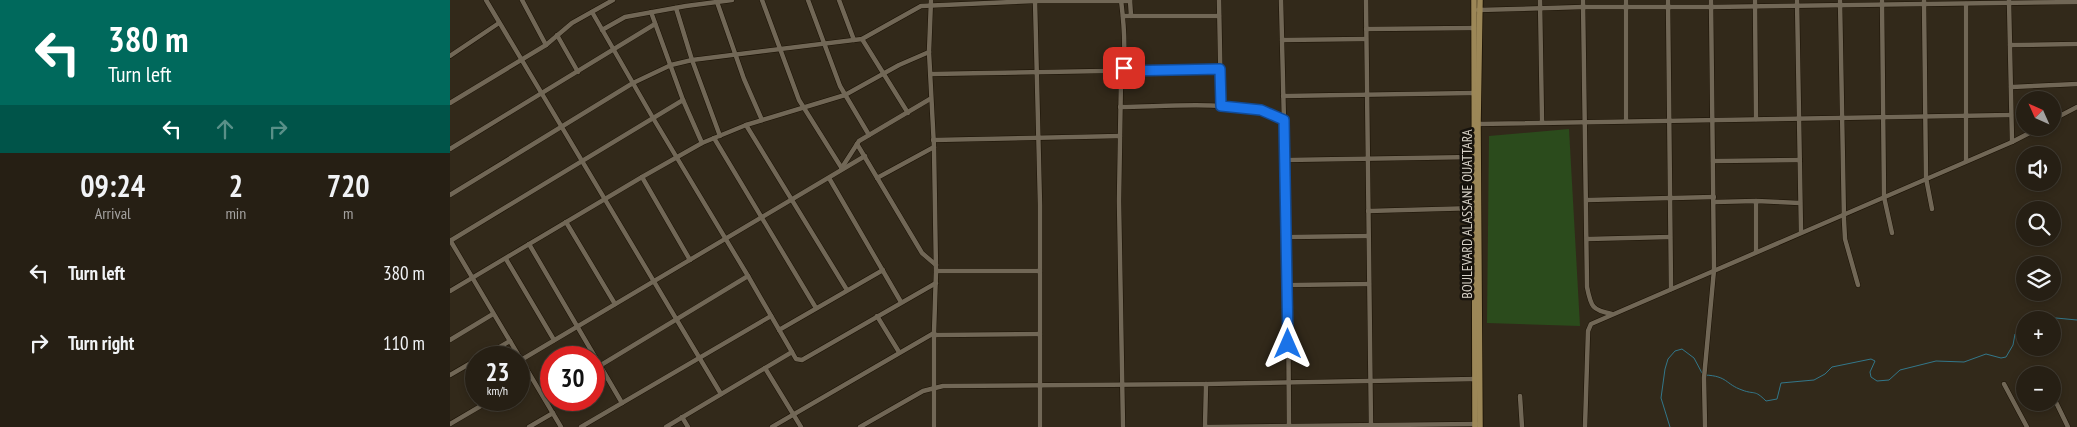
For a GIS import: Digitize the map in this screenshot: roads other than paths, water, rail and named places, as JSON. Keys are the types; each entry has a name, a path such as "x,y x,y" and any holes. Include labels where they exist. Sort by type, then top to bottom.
{"main road":[{"name":"BOULEVARD ALASSANE OUATTARA","path":"1474,0 1477,10 1478,425"},
{"name":"BOULEVARD ALASSANE OUATTARA","path":"1477,208 1474,157 1476,124 1474,93 1477,47 1474,28 1480,0"}],"street":[{"path":"486,0 655,280 721,394"},
{"path":"529,0 523,2 546,45"},
{"path":"450,103 546,45 572,23 612,0"},
{"path":"602,30 625,17 676,8 685,3 732,0"},
{"path":"762,0 804,109 840,170"},
{"path":"808,0 840,86 869,135"},
{"path":"839,0 854,40"},
{"path":"1035,0 1040,270 1040,427"},
{"path":"1121,0 1123,16 1123,71 1120,107 1123,427"},
{"path":"450,194 633,83 670,65 692,60 862,39 919,7 931,3 1130,0 1131,16"},
{"path":"1219,0 1221,106"},
{"path":"1281,0 1288,285 1289,427"},
{"path":"1366,0 1371,426"},
{"path":"1540,0 1542,122"},
{"path":"1583,0 1587,287 1592,307 1599,312 1613,315"},
{"path":"1626,0 1626,121"},
{"path":"1668,0 1671,289"},
{"path":"1704,427 1704,378 1714,270 1711,0"},
{"path":"1477,10 1583,7 1711,7 1755,3 1924,2 1966,4 2009,1 2077,2"},
{"path":"2009,1 2012,142"},
{"path":"717,2 762,120"},
{"path":"1840,2 1845,239 1858,285"},
{"path":"1882,2 1884,197 1892,233"},
{"path":"1924,2 1926,178 1932,209"},
{"path":"931,3 929,52 934,147 936,268 934,427"},
{"path":"1755,3 1756,119"},
{"path":"1798,3 1801,232"},
{"path":"1966,4 1966,161"},
{"path":"676,8 692,60 720,136"},
{"path":"592,12 796,360 802,360 936,283"},
{"path":"652,12 670,65 702,143"},
{"path":"1123,16 1219,16"},
{"path":"450,56 500,23"},
{"path":"450,149 655,24"},
{"path":"1366,29 1474,28"},
{"path":"557,35 578,72"},
{"path":"862,39 908,113"},
{"path":"1282,40 1366,39"},
{"path":"2010,45 2077,44"},
{"path":"450,291 605,198 702,143 746,125 804,109 846,94 929,52"},
{"path":"931,74 1220,69"},
{"path":"2010,87 2077,84"},
{"path":"1283,96 1474,93"},
{"path":"840,170 857,144 930,99"},
{"path":"513,346 450,241 684,100"},
{"path":"1120,107 1221,106 1261,110 1284,120"},
{"path":"2061,115 2077,107"},
{"path":"1476,124 2011,115"},
{"path":"746,125 847,290"},
{"path":"933,140 1120,136"},
{"path":"1585,427 1588,326 2024,136"},
{"path":"714,138 816,308"},
{"path":"857,144 922,253 936,268 1040,270"},
{"path":"877,178 934,147"},
{"path":"530,355 864,156"},
{"path":"1285,160 1474,157"},
{"path":"1713,161 1800,160"},
{"path":"642,177 690,260"},
{"path":"829,178 902,302"},
{"path":"1587,200 1670,197 1800,203"},
{"path":"1756,201 1756,252"},
{"path":"1368,211 1477,208"},
{"path":"566,222 615,304"},
{"path":"1287,237 1368,236"},
{"path":"1587,239 1670,237"},
{"path":"529,244 590,346"},
{"path":"506,259 554,340"},
{"path":"779,330 883,270"},
{"path":"605,363 748,276"},
{"path":"1288,285 1369,284"},
{"path":"450,340 493,314"},
{"path":"581,427 771,316"},
{"path":"877,316 899,352"},
{"path":"772,427 899,352 934,334 1040,334"},
{"path":"501,346 510,341"},
{"path":"666,427 792,352"},
{"path":"450,376 465,367"},
{"path":"765,368 801,427"},
{"path":"605,372 622,403"},
{"path":"530,376 561,427"},
{"path":"860,427 923,391 934,387 1477,379"},
{"path":"1206,384 1205,427 1478,425"},
{"path":"2004,384 2027,427"},
{"path":"1520,396 1522,427"},
{"path":"450,424 472,411"},
{"path":"2060,411 2068,427"},
{"path":"529,427 553,413"},
{"path":"682,417 688,427"}],"waterway":[{"path":"2061,318 2077,320"},
{"path":"1705,375 1718,377 1736,388 1757,394 1766,401 1777,399 1781,383 1814,380 1825,374 1832,367 1871,359 1875,361 1870,372 1871,377 1877,381 1889,380 1900,370 1936,361 1964,362 1986,354 2001,358 2006,357 2013,345 2016,333"},
{"path":"1670,427 1661,398 1668,359 1675,351 1682,349 1694,358 1702,373"}]}
